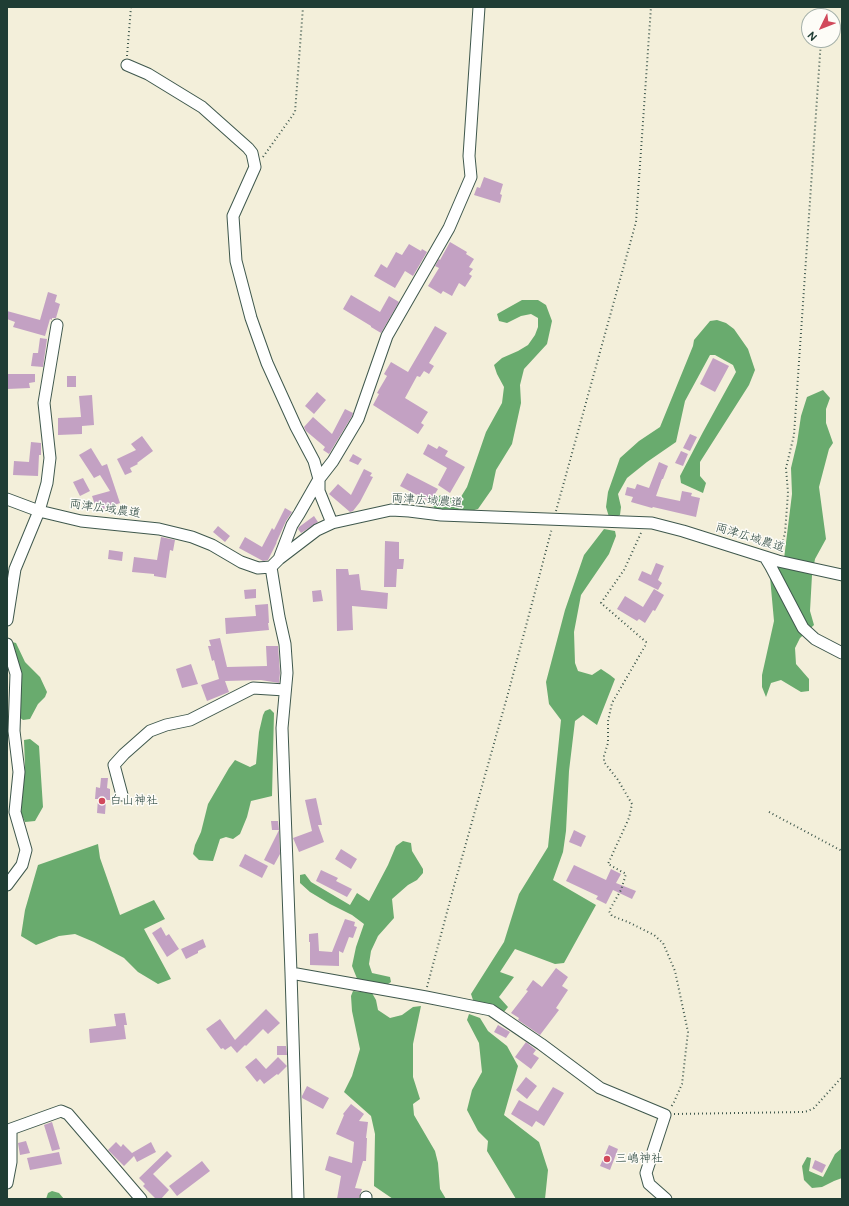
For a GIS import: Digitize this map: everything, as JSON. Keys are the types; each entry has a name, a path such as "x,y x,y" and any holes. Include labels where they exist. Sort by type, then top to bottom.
{"street":[{"path":"298,1199 282,728 287,673 285,644 279,617 275,563 292,525 318,479 333,461 358,419 387,336 449,228 471,177 469,156 479,7"},
{"path":"127,65 148,74 202,107 252,153 255,167 233,216 236,261 251,318 267,362 296,427 314,461 319,491 332,523"},
{"path":"7,620 15,569 39,511 47,483 50,458 44,403 57,325"},
{"name":"両津広域農道","path":"7,499 39,511 81,521 159,529 192,537 205,542 241,562 258,568 275,563 317,530 332,523 391,510 441,515 652,523 684,531 778,561 842,576"},
{"path":"765,557 803,628 815,639 842,653"},
{"path":"7,644 16,674 14,731 19,772 15,812 26,850 22,865 7,885"},
{"path":"122,795 114,765 150,730 190,720 253,688 285,690"},
{"path":"291,973 491,1010 541,1044 600,1088 665,1115 646,1173 649,1184 666,1199"},
{"path":"7,1183 11,1162 9,1129 61,1111 68,1114 141,1199"}],"path":[{"path":"127,65 131,7"},
{"path":"255,167 295,112 303,7"},
{"path":"426,997 450,900 509,690 636,222 651,7"},
{"path":"778,561 785,533 788,493 786,468 794,435 820,48"},
{"path":"645,523 624,570 601,603 646,642 612,703 608,721 608,743 604,756 604,762 618,780 632,804 629,818 608,864 626,874 621,890 609,911 612,916 654,935 663,943 675,971 688,1032 682,1084 674,1102 665,1115"},
{"path":"769,812 842,851"},
{"path":"665,1115 808,1111 814,1108 842,1077"}],"green space":[{"path":"522,300 538,300 546,305 552,321 547,344 524,369 520,385 521,403 512,444 496,470 492,489 478,509 467,512 436,509 432,506 440,495 459,500 467,487 486,432 502,403 504,387 494,365 502,358 528,345 535,335 538,327 538,318 531,314 521,316 507,323 499,321 497,314"},
{"path":"717,320 726,323 734,329 748,349 755,370 749,385 700,462 700,476 706,483 703,493 681,483 680,476 736,372 733,365 715,355 710,355 685,401 676,442 627,478 618,494 621,507 620,515 614,518 609,517 606,507 608,492 620,458 639,441 660,427 693,346 694,340 710,321"},
{"path":"823,390 830,398 826,409 826,423 833,443 829,449 819,487 826,539 815,559 812,575 810,611 814,625 800,638 795,648 796,664 809,679 809,691 801,692 781,680 771,683 766,697 762,687 762,675 774,621 770,577 775,564 783,567 792,494 791,468 801,416 807,397"},
{"path":"604,529 615,531 616,536 609,554 581,595 574,632 575,663 578,671 592,675 601,669 615,679 597,725 583,715 575,721 569,771 566,831 563,852 553,880 596,905 564,963 555,964 515,949 500,972 514,977 499,997 508,1007 503,1013 473,1000 471,994 504,942 519,894 548,847 561,720 549,704 546,682 565,610 584,555"},
{"path":"12,642 16,643 25,662 40,677 47,692 45,697 38,704 30,719 23,720 19,717 16,702 22,678 11,644"},
{"path":"270,709 274,713 272,796 251,801 247,817 240,834 233,839 226,837 220,839 213,861 199,860 193,854 201,832 208,804 235,760 250,767 256,764 259,732 263,715 265,711"},
{"path":"30,739 39,746 43,807 35,821 25,822 21,813 25,766 24,740"},
{"path":"403,841 411,843 412,851 423,869 423,873 417,880 408,885 392,899 394,918 378,936 371,951 369,964 372,973 390,977 391,982 388,984 358,981 352,966 356,947 364,924 352,915 310,892 300,883 300,875 305,874 311,882 350,905 357,893 369,901 396,846"},
{"path":"98,844 100,858 120,915 154,900 165,919 144,929 171,979 158,984 138,972 124,958 75,934 59,936 36,945 21,936 25,910 38,865"},
{"path":"353,991 372,993 376,1000 378,1010 390,1018 402,1015 413,1007 421,1006 413,1044 413,1077 420,1099 413,1104 414,1115 435,1151 438,1163 440,1189 446,1199 393,1199 374,1186 375,1134 371,1116 344,1092 352,1076 360,1049 352,1011 351,996"},
{"path":"469,1014 480,1018 488,1031 507,1046 518,1066 504,1115 539,1142 548,1170 545,1199 516,1199 487,1151 488,1141 478,1131 467,1110 472,1090 482,1072 479,1043 467,1020"},
{"path":"842,1148 842,1178 822,1187 812,1188 804,1180 802,1166 807,1157 811,1158 809,1171 823,1177 835,1154"},
{"path":"52,1191 59,1193 64,1199 46,1199 48,1193"}],"building":[{"path":"484,177 503,184 500,194 502,195 500,203 474,195 477,187 480,188"},
{"path":"450,242 467,252 466,254 474,259 469,267 473,269 469,274 472,276 465,287 459,283 452,296 443,291 441,294 428,286 439,268 435,266"},
{"path":"409,244 421,251 422,249 427,252 413,276 405,271 395,288 374,276 381,264 387,268 396,252 402,255"},
{"path":"48,292 57,295 55,302 60,304 56,318 52,318 52,320 50,319 45,336 13,327 15,322 7,319 7,311 40,320"},
{"path":"351,295 380,312 389,296 399,302 381,333 343,309"},
{"path":"435,326 447,333 429,363 434,366 429,374 424,371 420,377 417,376 405,398 428,412 421,423 424,425 418,434 373,405 379,394 377,393 387,376 384,374 391,362 408,372"},
{"path":"40,338 47,339 43,367 31,366 33,353 38,353"},
{"path":"713,358 729,366 715,392 700,384"},
{"path":"7,374 35,374 35,382 29,383 30,388 7,389"},
{"path":"67,376 76,376 76,387 67,387"},
{"path":"317,392 326,400 314,414 305,406"},
{"path":"92,395 94,425 82,426 82,434 58,435 58,418 81,417 79,396"},
{"path":"345,409 353,413 352,416 329,454 323,450 325,447 306,431 304,427 313,417 332,434"},
{"path":"690,434 697,437 690,451 683,448"},
{"path":"142,436 153,451 137,463 138,464 130,468 132,472 125,475 117,459 136,450 131,444"},
{"path":"31,442 41,443 38,476 13,475 14,461 29,462"},
{"path":"428,444 437,449 439,446 448,451 445,456 465,467 450,493 438,485 447,468 423,454"},
{"path":"91,448 102,466 107,464 120,503 97,511 92,496 110,491 100,475 94,478 79,455"},
{"path":"681,451 688,454 683,466 675,463"},
{"path":"353,454 362,459 358,465 349,461"},
{"path":"659,462 668,466 656,496 680,501 682,491 692,493 691,496 700,498 696,517 631,502 633,497 625,495 627,487 635,489 637,484 649,488"},
{"path":"364,469 372,473 370,476 373,477 360,502 353,511 350,512 329,494 338,484 351,495"},
{"path":"407,473 438,489 430,502 400,486"},
{"path":"83,478 90,491 80,496 73,482"},
{"path":"285,508 292,512 286,521 268,560 263,561 239,548 245,537 262,547 272,528 274,530"},
{"path":"314,516 318,522 301,533 298,529 299,527"},
{"path":"218,526 230,536 225,542 213,532"},
{"path":"161,537 175,540 173,551 170,550 166,578 154,576 154,574 132,572 134,557 157,560"},
{"path":"385,541 399,542 399,559 404,559 403,569 397,569 396,587 384,587"},
{"path":"109,550 123,552 122,561 108,559"},
{"path":"656,563 664,566 658,580 662,583 658,590 638,580 642,571 651,575"},
{"path":"336,569 348,569 349,575 359,574 361,590 388,593 387,609 352,606 353,630 337,631"},
{"path":"256,589 256,598 245,599 244,590"},
{"path":"654,589 664,595 655,611 653,610 645,623 639,619 637,621 617,609 625,596 643,607"},
{"path":"321,590 323,601 313,602 312,591"},
{"path":"268,604 269,630 226,634 225,618 256,616 255,605"},
{"path":"220,638 227,667 267,666 266,646 278,646 280,673 279,683 261,680 225,681 229,692 207,701 201,685 219,679 214,660 212,661 208,646 211,646 209,640"},
{"path":"191,664 198,684 182,688 176,669"},
{"name":"白山神社","path":"101,778 108,778 107,788 110,789 110,800 106,800 105,814 97,813 98,799 95,799 96,787 100,788"},
{"path":"316,798 322,825 318,825 324,842 299,852 293,838 312,831 305,800"},
{"path":"271,821 278,821 279,830 272,830"},
{"path":"279,830 280,854 274,865 264,860"},
{"path":"574,830 586,836 581,847 569,842"},
{"path":"341,849 357,859 351,869 335,859"},
{"path":"245,854 268,866 262,878 239,866"},
{"path":"574,865 606,880 611,869 621,874 616,883 636,891 632,899 613,890 606,904 596,899 598,896 566,881"},
{"path":"321,870 338,878 336,881 352,889 347,897 316,881"},
{"path":"345,919 355,922 354,926 357,927 353,938 349,937 343,953 339,951 339,966 310,965 309,934 318,933 319,951 332,952"},
{"path":"161,927 166,936 169,934 179,949 167,957 152,933"},
{"path":"203,939 206,947 186,959 181,949"},
{"path":"556,968 568,977 562,986 568,990 556,1008 559,1010 540,1035 518,1020 519,1018 511,1013 528,991 526,990 533,980 542,987"},
{"path":"266,1009 280,1023 268,1034 263,1029 237,1053 231,1046 225,1050 223,1048 221,1049 206,1029 220,1019 235,1040"},
{"path":"125,1013 127,1025 124,1025 126,1039 90,1043 89,1029 116,1026 114,1014"},
{"path":"498,1025 510,1032 506,1038 494,1032"},
{"path":"526,1042 536,1050 533,1054 539,1058 531,1069 515,1057"},
{"path":"277,1046 286,1046 287,1055 277,1055"},
{"path":"278,1057 287,1066 278,1075 277,1074 264,1084 260,1079 257,1082 245,1067 256,1058 266,1069"},
{"path":"526,1077 537,1086 527,1099 516,1090"},
{"path":"307,1086 329,1098 323,1109 302,1098"},
{"path":"553,1087 564,1093 544,1126 536,1121 532,1127 511,1114 519,1100 538,1111"},
{"path":"351,1104 364,1114 359,1121 368,1122 366,1161 363,1161 355,1188 362,1189 359,1199 337,1199 341,1176 325,1170 329,1156 352,1163 354,1142 336,1134 344,1115 343,1114"},
{"path":"52,1122 60,1149 52,1151 44,1125"},
{"path":"26,1141 30,1153 20,1155 18,1143"},
{"path":"116,1142 121,1147 123,1144 132,1153 151,1142 156,1152 137,1162 134,1156 124,1166 108,1150"},
{"name":"三嶋神社","path":"609,1145 618,1149 610,1170 600,1166"},
{"path":"167,1151 172,1156 153,1174 169,1190 161,1199 156,1199 143,1186 145,1184 139,1178"},
{"path":"59,1152 62,1164 30,1170 27,1158"},
{"path":"815,1160 826,1165 822,1173 812,1168"},
{"path":"202,1161 210,1171 177,1196 169,1186"}],"place":[{"name":"白山神社","path":"102,801"},
{"name":"三嶋神社","path":"607,1159"}]}
